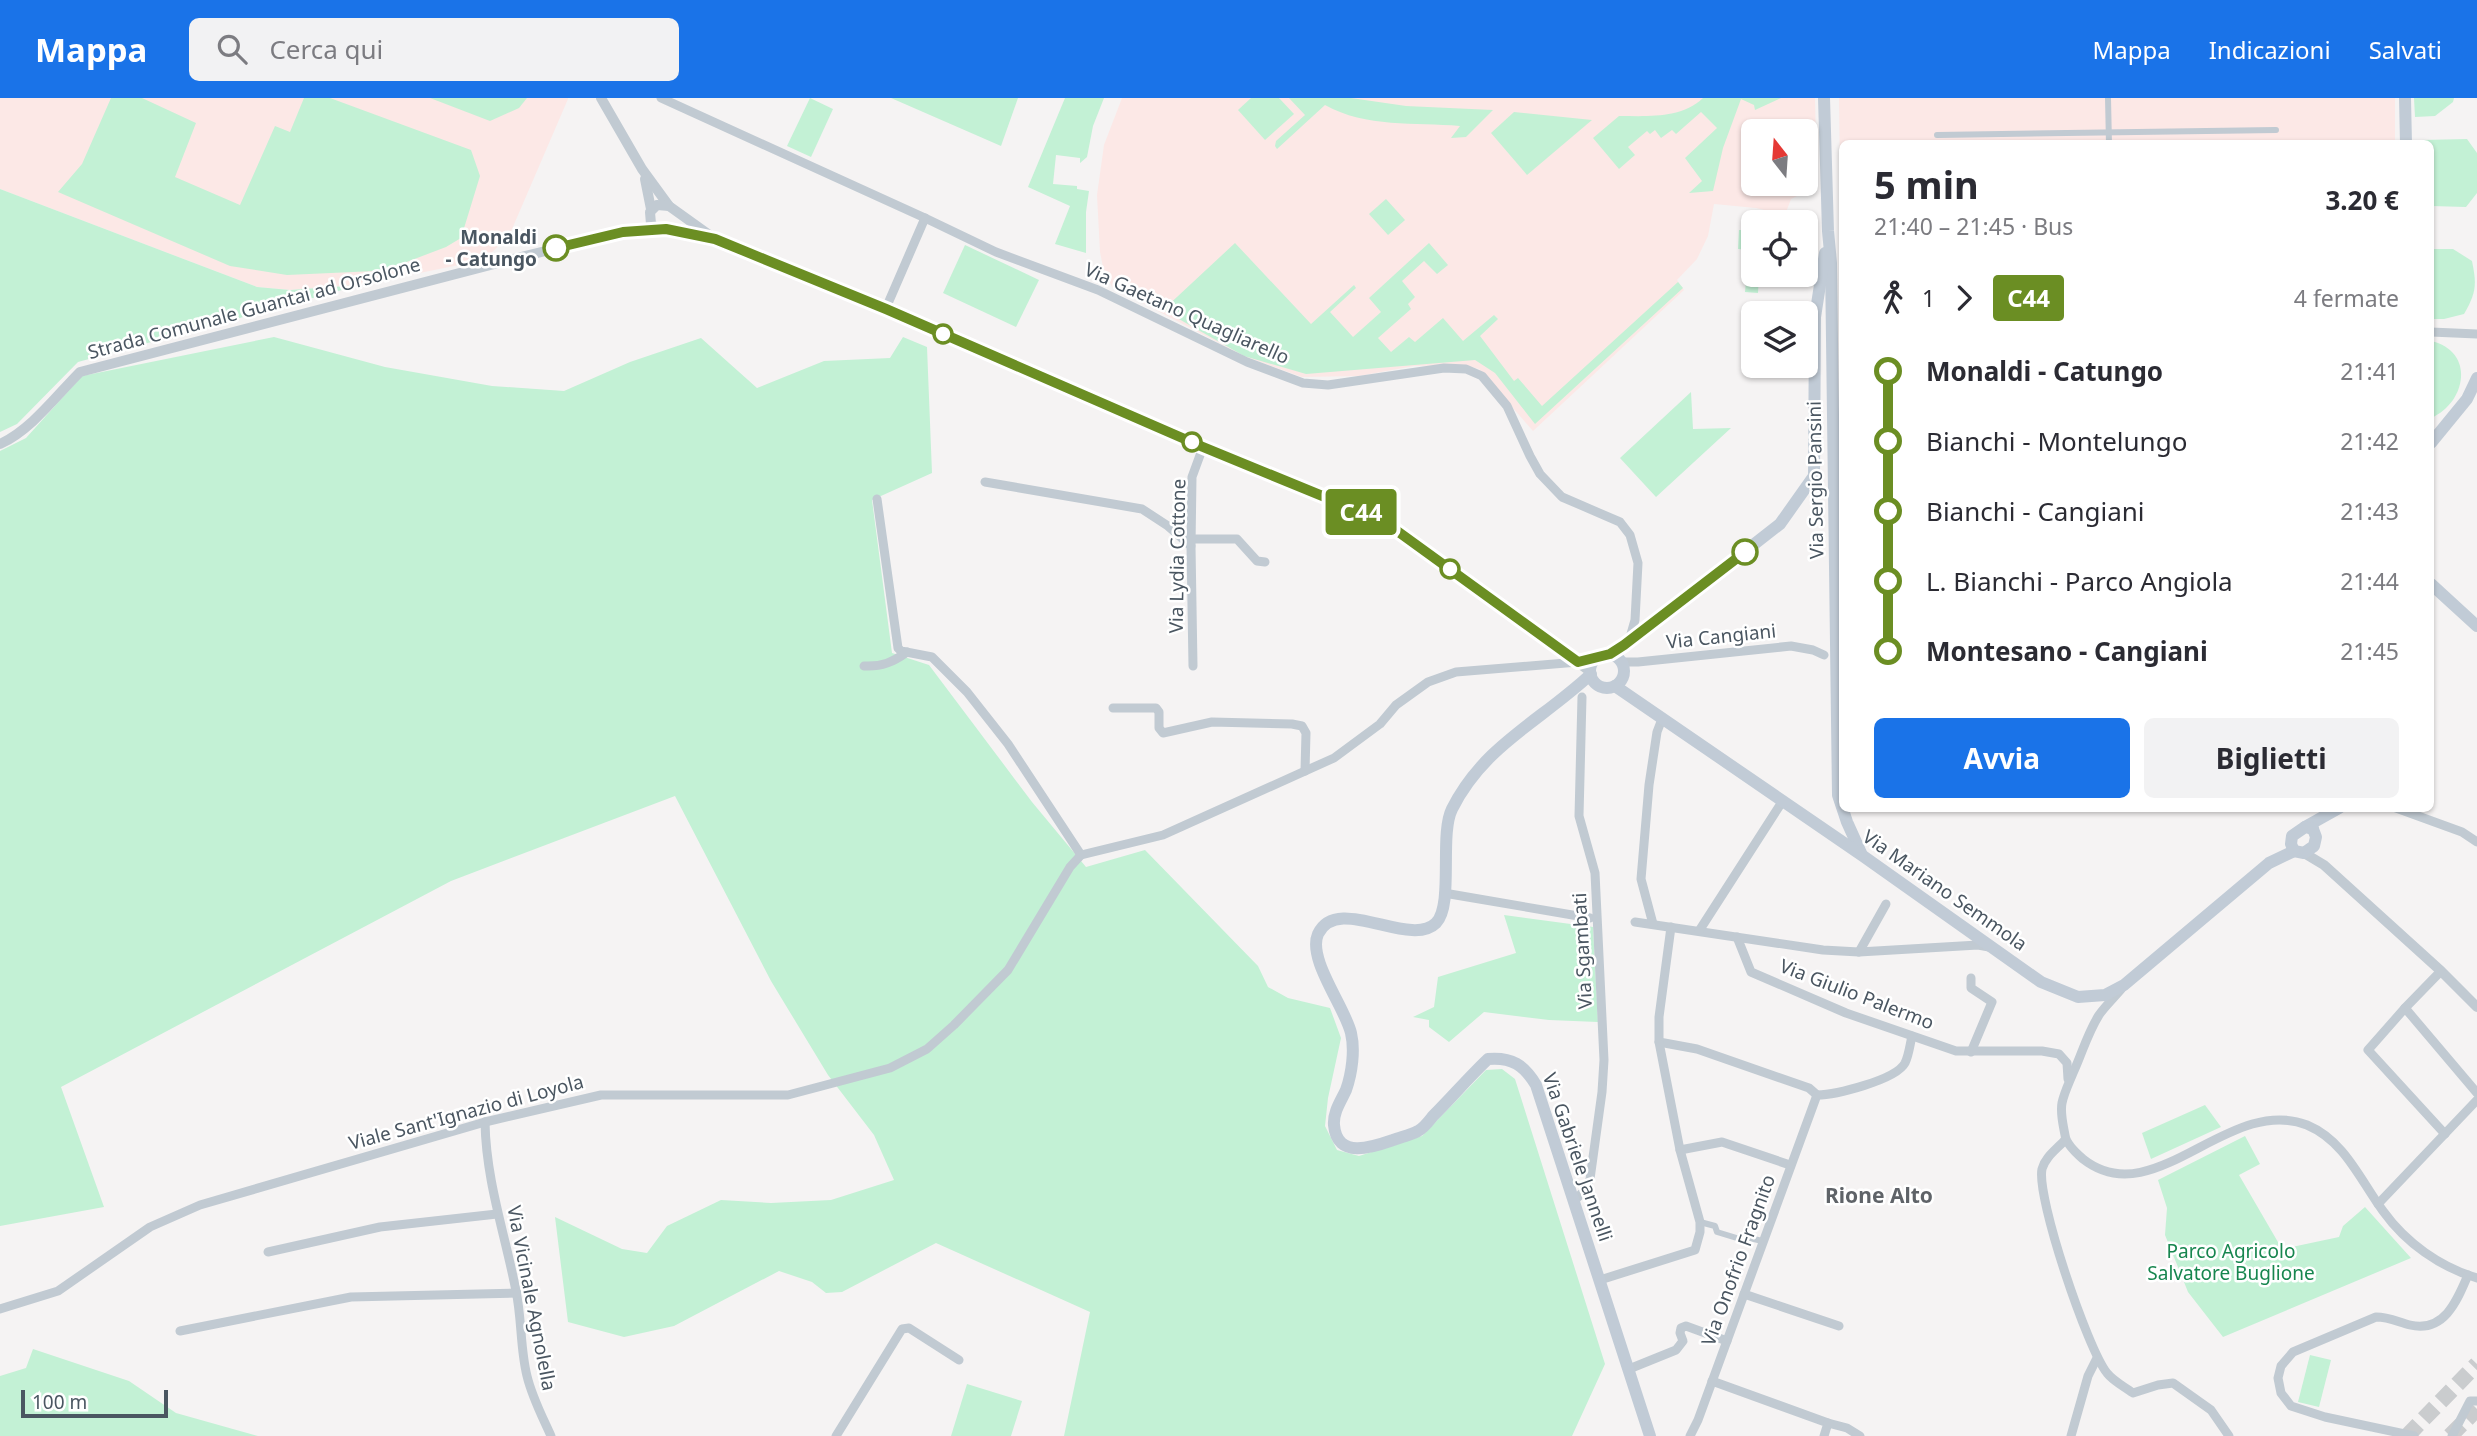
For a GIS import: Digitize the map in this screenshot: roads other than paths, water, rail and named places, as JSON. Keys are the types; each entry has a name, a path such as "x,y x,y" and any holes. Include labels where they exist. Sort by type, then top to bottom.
{"main road":[{"name":"Via Sergio Pansini","path":"1824,98 1831,263 1839,795"},
{"path":"2405,98 2406,140"},
{"path":"1604,655 1622,662 1624,667 1623,678 1615,686 1606,687 1593,677 1592,664 1604,655 1628,643 1780,524 1814,476 1815,317 1828,232"},
{"path":"2436,434 2467,399 2477,378"},
{"path":"2434,587 2477,626"},
{"name":"Via Gabriele Jannelli","path":"1593,677 1577,693 1488,757 1467,783 1450,813 1444,894 1439,919 1435,925 1422,931 1345,919 1329,922 1318,934 1316,950 1351,1033 1353,1055 1347,1087 1336,1112 1334,1129 1343,1143 1359,1149 1419,1130 1488,1059 1502,1058 1525,1068 1536,1086 1575,1200 1650,1436"},
{"name":"Via Mariano Semmola","path":"1615,686 2041,982 2078,997 2105,995 2124,985 2269,863 2299,852"},
{"name":"Via Sergio Pansini","path":"1844,812 1863,856"},
{"path":"2309,828 2316,837 2315,844 2311,850 2299,852 2291,844 2292,836 2332,812"}],"street":[{"path":"601,98 642,169 671,208 674,221 663,230 651,224 642,169"},
{"name":"Via Gaetano Quagliarello","path":"661,98 996,252 1098,290 1247,362 1303,383 1339,384 1444,368 1466,369 1482,376 1507,406 1540,474 1562,497 1620,522 1630,535 1638,563 1635,620 1628,643"},
{"path":"2108,98 2109,140"},
{"path":"1937,135 2276,130"},
{"path":"650,212 660,204 671,208 715,239 886,309 1393,528 1578,662 1593,677"},
{"name":"Strada Comunale Guantai ad Orsolone","path":"623,232 650,212"},
{"path":"886,309 925,218"},
{"name":"Strada Comunale Guantai ad Orsolone","path":"0,444 32,421 80,372 623,232 663,230 715,239"},
{"path":"2434,332 2477,334"},
{"name":"Via Lydia Cottone","path":"1193,666 1192,477 1203,447"},
{"path":"985,482 1142,509 1191,543 1237,539 1256,561 1265,562"},
{"path":"877,499 898,648 901,651 932,657 967,692 1008,744 1081,855 1163,835 1334,758 1380,724 1396,705 1429,682 1443,676 1455,672 1578,662 1604,655"},
{"name":"Via Cangiani","path":"1622,662 1791,646 1824,654"},
{"path":"864,666 877,667 892,663 907,652"},
{"name":"Via Sgambati","path":"1575,1200 1585,1190 1590,1178 1604,1060 1595,873 1579,816 1577,693"},
{"path":"1113,708 1156,708 1159,712 1159,730 1164,733 1212,722 1302,726 1306,733 1305,771"},
{"path":"1653,924 1640,879 1649,785 1657,732 1662,719"},
{"path":"1699,931 1782,802"},
{"path":"2407,812 2462,832 2477,842"},
{"path":"2315,844 2324,865"},
{"path":"2299,852 2324,865 2477,1007"},
{"name":"Viale Sant'Ignazio di Loyola","path":"0,1309 58,1291 150,1227 200,1205 485,1122 601,1095 788,1095 890,1068 927,1049 1008,970 1070,867 1081,855"},
{"path":"1444,894 1590,918"},
{"path":"1859,952 1886,904"},
{"path":"1635,922 1823,950 1859,952 1978,945 1994,948"},
{"path":"1600,1280 1695,1250 1700,1232 1700,1222 1680,1150 1659,1042 1659,1017 1671,927"},
{"name":"Via Giulio Palermo","path":"1737,937 1751,972 1846,1013 1956,1051 2042,1051 2059,1054 2067,1063 2068,1082"},
{"path":"2441,971 2368,1050 2445,1134"},
{"path":"1971,978 1971,988 1992,1002 1971,1052"},
{"path":"2124,985 2088,1034 2068,1082 2061,1112 2066,1140 2078,1156 2105,1172 2130,1176 2164,1164 2236,1129 2269,1120 2306,1125 2338,1146 2378,1204 2416,1246 2441,1263 2472,1276 2450,1312 2437,1323 2411,1325 2387,1317 2376,1317 2293,1352 2281,1366 2278,1378 2281,1393 2291,1406 2325,1417 2414,1436"},
{"path":"2405,1008 2477,1093"},
{"path":"1659,1042 1697,1049 1809,1088 1816,1095 1831,1095 1889,1076 1905,1064 1912,1036"},
{"name":"Via Onofrio Fragnito","path":"1690,1436 1816,1095"},
{"path":"2378,1204 2477,1100"},
{"name":"Via Vicinale Agnolella","path":"485,1122 485,1147 497,1214 517,1293 527,1377 534,1401 551,1436"},
{"path":"2066,1140 2048,1157 2043,1166 2041,1186 2065,1268 2097,1358 2108,1375 2133,1393 2173,1382 2211,1410 2229,1436"},
{"path":"1680,1150 1722,1142 1790,1165"},
{"path":"268,1252 380,1227 497,1214"},
{"path":"1700,1222 1715,1226 1717,1232 1740,1240 1746,1237 1762,1241"},
{"path":"180,1331 351,1297 517,1293"},
{"path":"1744,1294 1839,1326"},
{"path":"1629,1369 1676,1350 1683,1341 1679,1333 1681,1328 1686,1326 1727,1341"},
{"path":"836,1436 902,1329 909,1328 959,1360"},
{"path":"2071,1436 2088,1376 2097,1358"},
{"path":"1712,1381 1847,1428 1860,1436"},
{"path":"2452,1436 2470,1401 2477,1401"},
{"path":"1824,1436 1828,1423"}],"tunnel":[{"path":"2407,1436 2477,1364"},
{"path":"2450,1436 2477,1409"}],"place":[{"name":"Monaldi - Catungo","path":"556,248"}],"district":[{"name":"Rione Alto","path":"1879,1195"}],"park label":[{"name":"Parco Agricolo Salvatore Buglione","path":"2231,1262"}]}
